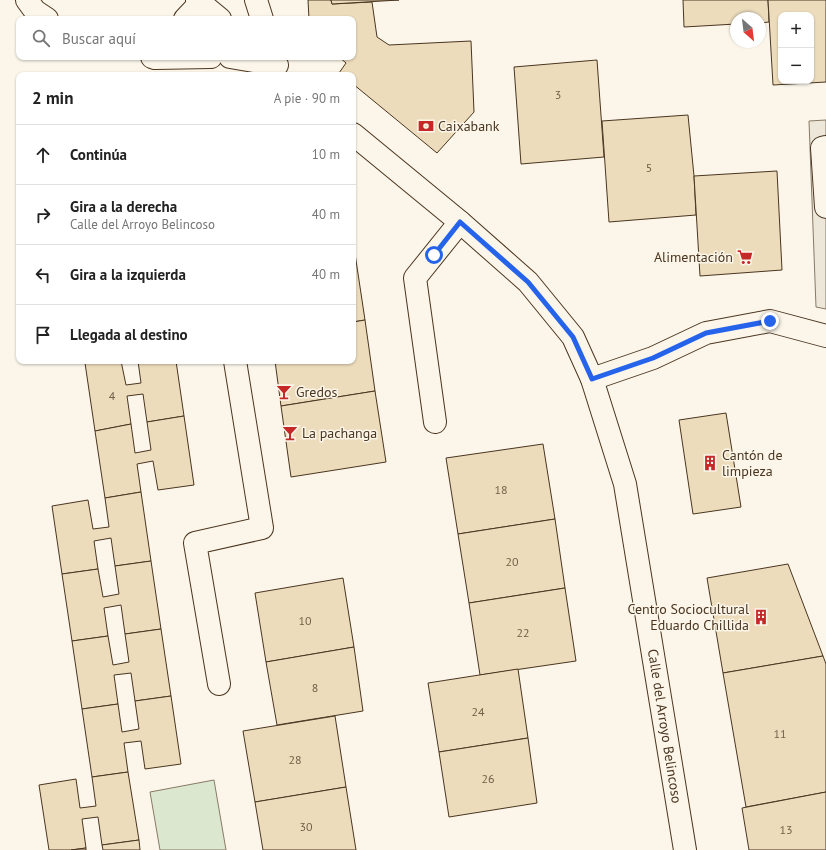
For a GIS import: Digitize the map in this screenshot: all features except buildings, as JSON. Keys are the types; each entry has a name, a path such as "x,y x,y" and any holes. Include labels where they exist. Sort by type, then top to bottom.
{"street":[{"path":"27,0 35,11 42,16"},
{"path":"256,0 261,16"},
{"path":"188,16 200,1 217,16"},
{"path":"253,60 276,63"},
{"name":"Calle del Arroyo Belincoso","path":"356,136 460,222 528,282 573,337 592,379 625,484 685,850"},
{"path":"826,147 822,148 826,207"},
{"path":"435,422 415,278 460,222"},
{"path":"592,379 653,358 706,333 770,321 826,336"},
{"path":"219,684 195,543 262,528 235,364"}],"green space":[{"path":"214,780 226,850 160,850 150,792"}],"shaded area":[{"path":"826,120 826,309 816,307 809,121"}],"place":[{"name":"Caixabank","path":"426,126"},
{"name":"Alimentación","path":"745,257"},
{"name":"Gredos","path":"284,392"},
{"name":"La pachanga","path":"290,433"},
{"name":"Cantón de limpieza","path":"710,463"},
{"name":"Centro Sociocultural Eduardo Chillida","path":"761,617"}],"route":[{"path":"434,255 460,222 528,282 573,337 592,379 653,358 706,333 770,321"}]}
